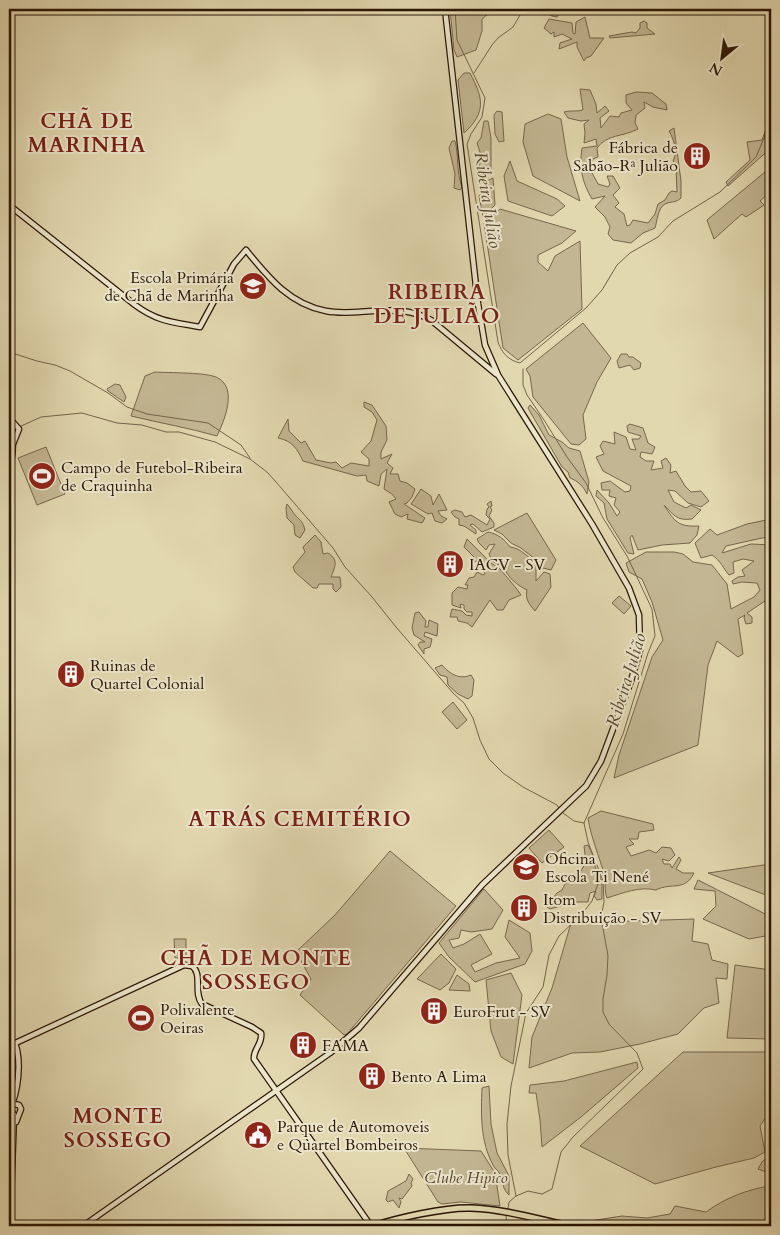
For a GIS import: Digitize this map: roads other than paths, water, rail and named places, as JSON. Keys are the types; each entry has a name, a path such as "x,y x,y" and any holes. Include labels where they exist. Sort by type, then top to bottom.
{"main road":[{"path":"83,1226 336,1049 359,1028 482,885 586,786 601,761 631,681 641,647 639,615 633,595 622,573 498,375 485,345 478,304 445,9"},
{"path":"9,205 135,305 160,320 200,327 234,264 246,250 270,280 300,302 326,312 348,313 399,310 422,315 441,328 498,375"},
{"path":"9,411 13,446 13,456 9,470"},
{"path":"11,420 20,430 13,446"},
{"path":"9,1046 184,964 195,967 198,997 202,1004 252,1027 260,1033 261,1041 254,1053 254,1059 372,1226 445,1210 470,1208 506,1212 570,1226"},
{"path":"10,1226 14,1129 16,1114 20,1111 16,1105 18,1056 15,1043"},
{"path":"16,1105 10,1109 16,1114"}],"waterway":[{"name":"Ribeira Julião","path":"455,9 457,40 485,98 482,117 467,144 498,342 506,356 516,362 520,363 586,308 602,290 617,265 630,253 658,237 673,221 720,192 756,157 764,138 771,110"},
{"path":"474,73 492,45 513,27 523,10 526,9"},
{"path":"9,352 70,371 108,393 127,407 147,414 208,423 241,445 250,458"},
{"name":"Ribeira Julião","path":"508,1209 509,1202 516,1196 528,1191 542,1194 552,1189 561,1152 573,1137 643,1069 637,1053 609,1024 603,1012 608,956 601,917 604,902 603,881 588,842 584,823 623,734 655,636 652,609 627,556 603,518 586,483 527,395 523,385 523,369"},
{"path":"19,427 41,417 82,413 117,423 142,425 166,432 179,432 215,442 250,459 267,472 276,482 333,548 345,567 396,627 453,693 464,703 473,718 489,759 503,773 559,808"},
{"path":"563,813 574,821 584,823"},
{"path":"516,1196 508,1155 507,1124 511,1086 526,1013 543,987 549,955 559,936 582,914 592,901 601,875"},
{"path":"506,1216 507,1226"}],"place":[{"name":"Fábrica de Sabão-Rª Julião","path":"697,156"},
{"name":"Escola Primária de Chã de Marinha","path":"253,286"},
{"name":"Campo de Futebol-Ribeira de Craquinha","path":"42,476"},
{"name":"IACV - SV","path":"450,564"},
{"name":"Ruinas de Quartel Colonial","path":"71,674"},
{"name":"Oficina Escola Ti Nené","path":"526,867"},
{"name":"Itom Distribuição - SV","path":"524,908"},
{"name":"EuroFrut - SV","path":"434,1011"},
{"name":"Polivalente Oeiras","path":"141,1018"},
{"name":"FAMA","path":"303,1045"},
{"name":"Bento A Lima","path":"372,1076"},
{"name":"Parque de Automoveis e Quartel Bombeiros","path":"258,1135"}],"district":[{"name":"CHÃ DE MARINHA","path":"87,133"},
{"name":"RIBEIRA DE JULIÃO","path":"437,304"},
{"name":"ATRÁS CEMITÉRIO","path":"300,819"},
{"name":"CHÃ DE MONTE SOSSEGO","path":"256,970"},
{"name":"MONTE SOSSEGO","path":"118,1128"}],"park label":[{"name":"Clube Hipico","path":"466,1177"}]}
